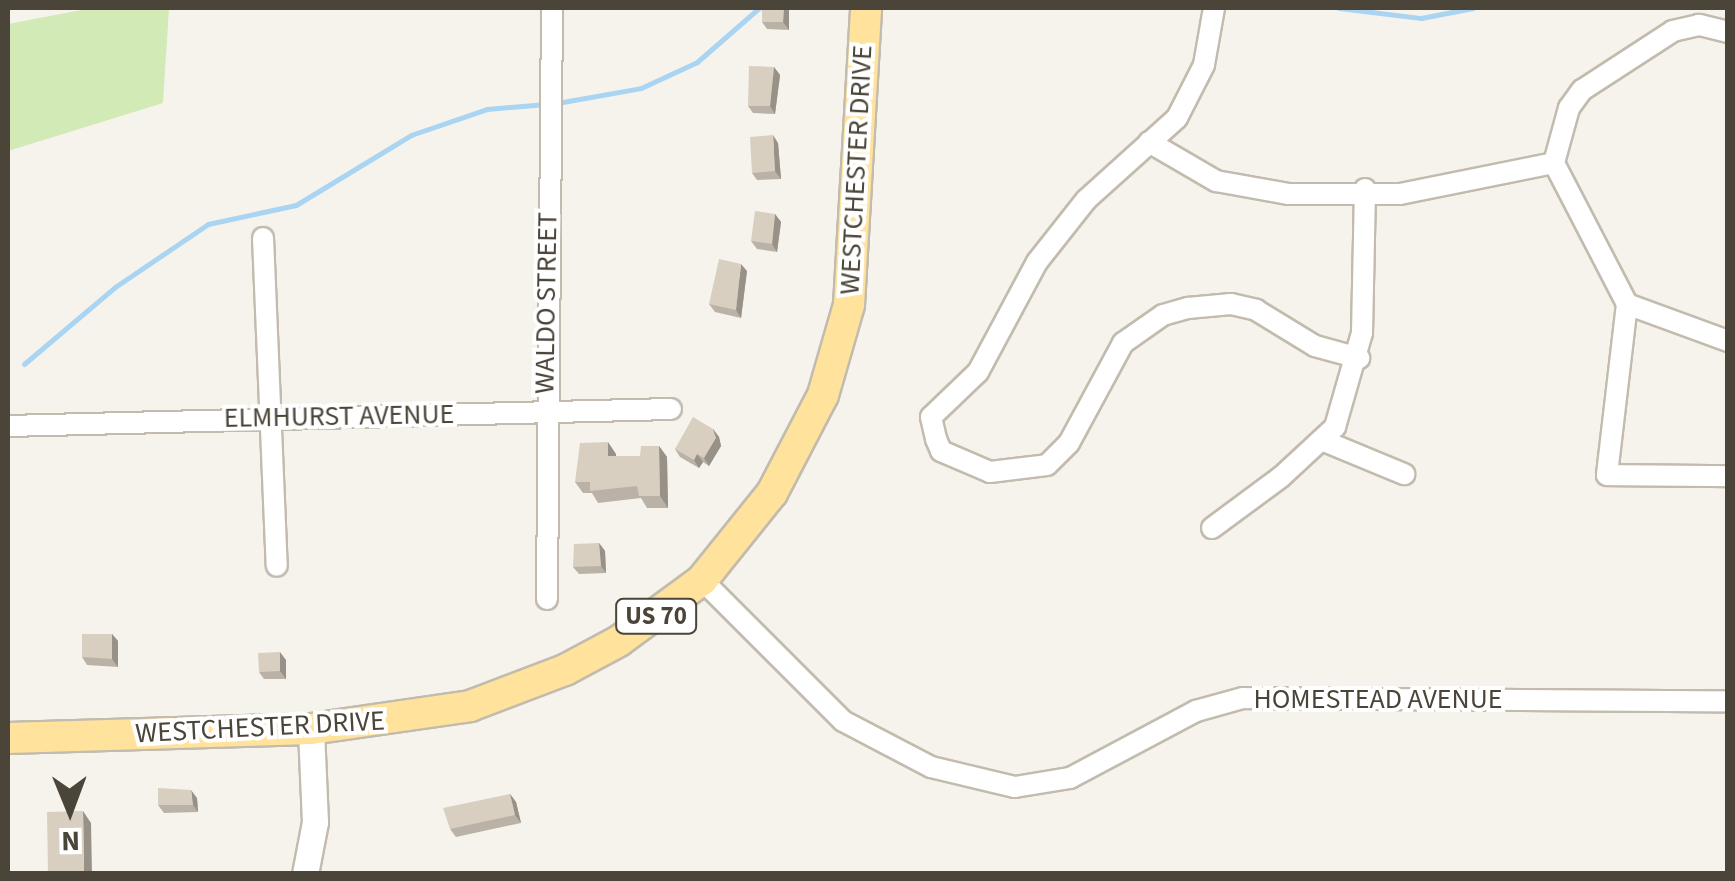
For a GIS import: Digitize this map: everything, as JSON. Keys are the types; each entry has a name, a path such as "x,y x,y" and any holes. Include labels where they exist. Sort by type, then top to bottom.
{"main road":[{"name":"WESTCHESTER DRIVE","path":"8,738 312,729 410,719 518,690 620,641 702,580 772,493 824,395 849,305 866,8"}],"street":[{"name":"WALDO STREET","path":"547,599 545,414 552,8"},
{"path":"1214,8 1193,90 1177,118 1086,200 1037,262 978,372 936,411 932,424 941,451 990,472 1047,465 1075,434 1122,344 1163,315 1188,308 1231,304 1256,310 1315,346 1359,358"},
{"path":"1728,32 1699,25 1673,31 1582,90 1569,108 1554,163 1627,304 1608,475 1728,476"},
{"path":"1149,142 1216,181 1288,194 1364,189 1400,194 1554,163"},
{"path":"1212,528 1324,442 1359,358 1364,189"},
{"path":"263,238 275,417 276,566"},
{"path":"1627,304 1728,341"},
{"name":"ELMHURST AVENUE","path":"8,426 672,409"},
{"path":"1324,442 1404,474"},
{"name":"HOMESTEAD AVENUE","path":"702,580 843,721 930,767 1021,788 1070,778 1196,711 1243,698 1728,701"},
{"path":"305,874 315,822 312,729"}],"green space":[{"path":"92,8 169,8 163,103 8,151 8,24"}],"building":[{"path":"762,8 784,8 783,22 762,22"},
{"path":"749,66 774,67 770,106 748,106"},
{"path":"773,135 775,171 752,173 750,137"},
{"path":"755,211 775,214 772,244 751,241"},
{"path":"719,259 741,264 736,310 709,304"},
{"path":"693,417 713,429 716,438 704,458 697,454 694,460 675,449"},
{"path":"608,442 608,456 640,456 641,446 659,446 660,496 639,496 637,486 590,491 590,482 575,482 580,443"},
{"path":"599,543 601,566 573,567 574,544"},
{"path":"82,634 112,634 112,659 82,657"},
{"path":"280,652 280,671 259,672 258,653"},
{"path":"158,788 191,790 193,805 158,805"},
{"path":"510,794 515,815 450,829 443,808"},
{"path":"83,811 84,872 48,873 47,812"}],"waterway":[{"path":"557,103 641,88 697,62 759,8"},
{"path":"1339,8 1421,18 1473,8"},
{"path":"24,364 115,287 208,224 296,205 411,135 487,109 546,104"}]}
